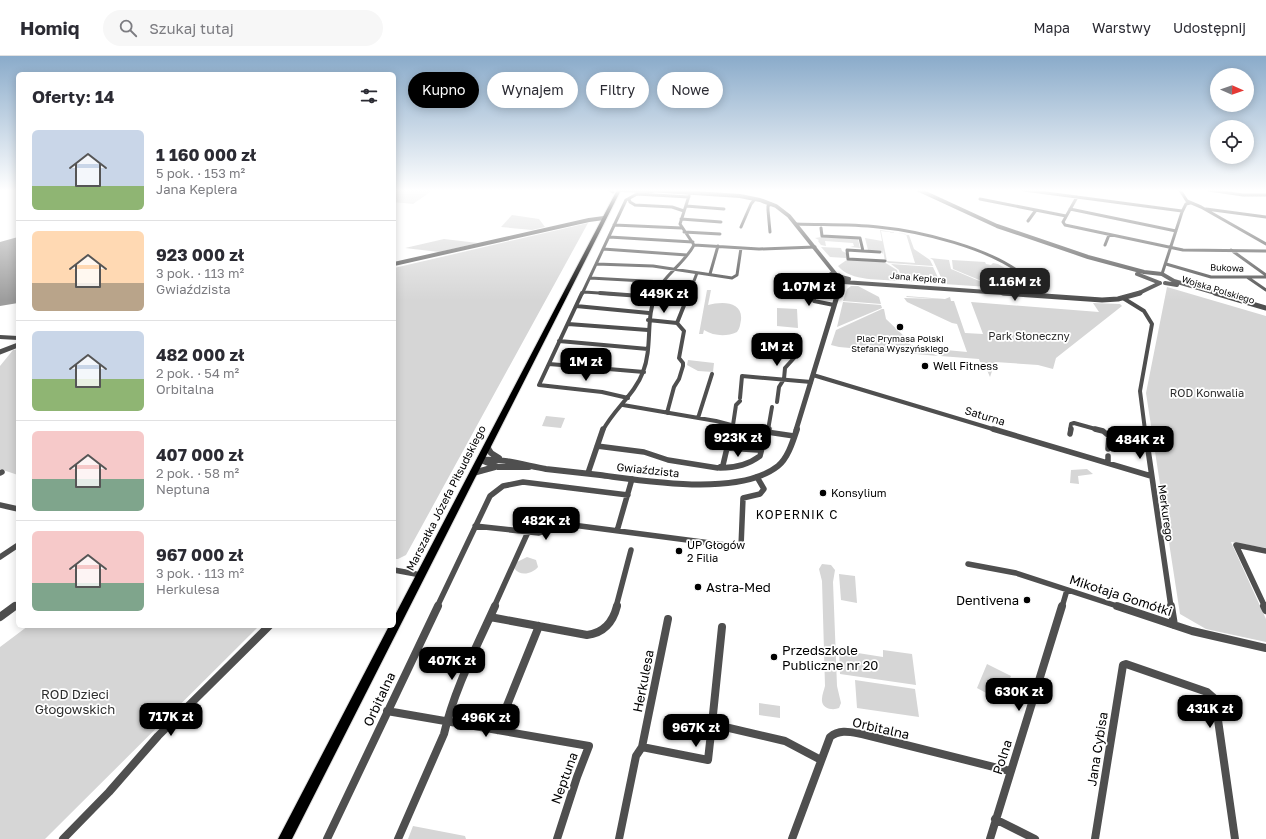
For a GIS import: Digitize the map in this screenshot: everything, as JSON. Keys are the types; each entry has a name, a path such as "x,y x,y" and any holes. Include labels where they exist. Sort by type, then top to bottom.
{"main road":[{"name":"Marszałka Józefa Piłsudskiego","path":"396,624 600,227"},
{"name":"Marszałka Józefa Piłsudskiego","path":"285,839 394,628"}],"street":[{"path":"396,264 561,227"},
{"path":"613,227 584,292 559,341 540,385 602,392 628,398"},
{"path":"635,227 720,234"},
{"path":"682,227 683,230 693,243"},
{"path":"770,227 770,232"},
{"path":"798,227 828,266 842,281"},
{"path":"855,227 901,230 928,236 991,257 1010,266 1022,274 1033,285 1040,296"},
{"path":"997,227 1148,276 1160,283"},
{"path":"1072,227 1187,250 1266,251"},
{"path":"1155,227 1176,231"},
{"path":"1148,276 1162,274 1172,248 1177,227"},
{"path":"1234,227 1265,244"},
{"path":"821,228 822,236 860,238 863,251"},
{"path":"1105,245 1109,235"},
{"path":"608,237 741,248 775,249 815,247"},
{"path":"588,473 604,426 623,405 644,372 648,350 649,312 654,297 663,282 687,255 693,243"},
{"path":"710,274 718,246"},
{"path":"596,264 635,266 650,265 732,278 737,275 741,248"},
{"path":"603,249 687,255"},
{"path":"880,252 847,250 848,259 885,261"},
{"name":"Bukowa","path":"1231,250 1266,276"},
{"name":"Bukowa","path":"1166,264 1211,277 1266,276"},
{"name":"Jana Keplera","path":"828,266 842,276 873,282"},
{"name":"Gwiaździsta","path":"828,266 832,279 835,300"},
{"path":"677,323 688,293 692,289 697,273"},
{"name":"Wojska Polskiego","path":"1162,274 1171,279 1266,308"},
{"path":"832,279 837,276"},
{"path":"1141,292 1148,276"},
{"path":"1247,277 1266,290"},
{"path":"590,278 663,282"},
{"path":"832,279 842,281"},
{"path":"1165,283 1170,282 1171,279"},
{"name":"Jana Keplera","path":"842,281 873,282 1095,300 1123,298 1141,292 1160,283"},
{"name":"Gwiaździsta","path":"480,460 498,466 536,467 671,483 732,483 757,477 777,467 786,455 794,436 842,281"},
{"name":"Jana Keplera","path":"835,300 846,284 873,282"},
{"name":"Wojska Polskiego","path":"1160,283 1165,283 1266,313"},
{"path":"809,284 813,284 814,301 819,303 835,300"},
{"path":"584,292 654,297"},
{"name":"Merkurego","path":"1123,298 1145,312 1152,324 1140,392 1151,476 1174,625"},
{"path":"576,306 649,312"},
{"path":"648,320 677,323 684,331 679,358 683,363 679,378 674,387 667,413"},
{"path":"568,324 648,330"},
{"path":"0,337 16,338"},
{"path":"777,402 779,386 784,379 785,368 794,358 797,337"},
{"path":"559,341 648,350"},
{"path":"0,352 16,346"},
{"path":"549,364 644,372"},
{"path":"698,418 712,374"},
{"name":"Saturna","path":"813,375 1151,476"},
{"path":"733,425 736,405 740,399 742,376 811,382"},
{"path":"623,405 698,418 765,433 794,436"},
{"path":"598,446 644,452 668,460 718,468 735,467 748,463 760,456 772,407"},
{"path":"1070,434 1072,424 1074,423 1103,431 1109,436 1108,448"},
{"path":"487,446 491,452 499,458"},
{"path":"718,468 723,465 727,448 758,450 762,448"},
{"path":"1108,456 1108,463"},
{"name":"Gwiaździsta","path":"480,460 499,458 536,467"},
{"path":"473,473 498,466"},
{"path":"475,526 544,533 565,524 742,547 743,498 760,494 764,489 764,486 757,477"},
{"path":"617,531 632,479"},
{"name":"Orbitalna","path":"327,839 490,496 503,486 516,482 628,495"},
{"path":"0,505 16,509"},
{"path":"398,839 444,734 447,721 465,672 528,532"},
{"path":"1266,551 1236,545 1266,610"},
{"path":"0,557 16,546"},
{"path":"490,617 587,635 592,635 605,629 610,624 617,609 631,550"},
{"name":"Mikołaja Gomółki","path":"968,564 1016,573 1174,625 1216,637 1266,648"},
{"path":"396,570 421,575"},
{"name":"Polna","path":"990,839 1067,590"},
{"path":"0,617 16,605"},
{"name":"Herkulesa","path":"620,839 636,756 642,747 668,620"},
{"path":"498,730 539,626"},
{"path":"642,747 708,760 722,627"},
{"path":"63,839 110,792 154,740 266,628"},
{"name":"Jana Cybisa","path":"1095,839 1123,665 1126,664 1207,692 1215,699 1236,839"},
{"name":"Neptuna","path":"387,710 589,746 577,777 557,839"},
{"path":"712,724 770,736 785,741 821,760"},
{"name":"Orbitalna","path":"792,839 821,760 830,737 833,734 849,732 1010,771"},
{"path":"995,819 1035,839"}],"green space":[{"path":"501,227 545,227 545,227 532,230"},
{"path":"573,227 586,227 406,555 398,559 396,559 396,268"},
{"path":"880,230 897,233 881,231 887,261 915,263 906,235 909,235 914,249 930,260 933,266 889,263 885,261 883,250 883,254 880,250 868,250 865,238 882,241"},
{"path":"815,238 858,239 860,248 850,247 854,246 853,243 825,241 826,246 821,245 818,241 819,240"},
{"path":"444,239 478,243 439,252 405,248"},
{"path":"821,247 841,248 842,251 846,253 846,258 830,257"},
{"path":"930,258 949,260 951,269 984,283 1029,286 1032,290 944,284 933,260"},
{"path":"848,259 884,262 897,270 900,281 867,279 850,275 838,266"},
{"path":"952,260 985,262 986,264 991,265 993,263 998,264 1015,274 1023,282 1021,284 1012,283 1010,279 982,277 984,282 953,269"},
{"path":"891,264 933,267 941,284 902,281 899,270"},
{"path":"851,286 858,286 879,297 881,304 843,301 847,289"},
{"name":"ROD Konwalia","path":"1167,287 1266,316 1266,548 1231,542 1266,619 1266,642 1206,629 1180,614 1146,393"},
{"path":"707,290 711,290 708,305 725,303 739,309 741,320 737,332 729,335 720,335 712,334 704,330 703,334 699,334"},
{"name":"Park Słoneczny","path":"906,296 945,299 950,297 951,301 954,301 965,333 983,334 971,302 1099,312 1093,303 1120,304 1122,306 1056,358 1053,369 1038,365 995,362 990,377 984,363 980,362 979,359 940,356 946,350 967,352 957,324 907,302 904,298 939,299"},
{"path":"843,302 881,305 882,308 837,327"},
{"path":"777,308 797,309 798,328 777,326"},
{"path":"884,309 886,319 907,339 909,344 938,356 831,345 836,330"},
{"path":"16,349 16,474 0,469 0,366 13,350"},
{"path":"688,360 714,363 713,372 698,371 687,365"},
{"path":"546,416 565,418 561,428 542,426"},
{"path":"1087,469 1093,474 1078,476 1079,484 1070,483 1071,470"},
{"path":"527,557 536,560 538,567 526,574 519,573 514,568 517,562"},
{"path":"822,564 831,565 835,570 833,582 837,686 841,703 839,708 833,709 825,707 822,702 825,686 822,581 819,569"},
{"path":"839,574 855,576 857,603 841,600"},
{"name":"ROD Dzieci Głogowskich","path":"25,628 257,628 45,839 0,839 0,647"},
{"path":"839,650 883,657 883,650 912,654 916,685 840,674"},
{"path":"987,664 1011,676 1001,701 977,688"},
{"path":"855,680 915,689 919,717 857,708"},
{"path":"759,703 780,706 780,718 759,715"},
{"path":"413,826 465,836 466,839 408,839"}],"shaded area":[{"path":"16,238 16,303 0,306 0,242"}],"place":[{"name":"Plac Prymasa Polski Stefana Wyszyńskiego","path":"900,327"},
{"name":"Well Fitness","path":"925,366"},
{"name":"Konsylium","path":"823,493"},
{"name":"UP Głogów 2 Filia","path":"679,551"},
{"name":"Astra-Med","path":"698,587"},
{"name":"Dentivena","path":"1027,600"},
{"name":"Przedszkole Publiczne nr 20","path":"774,657"}],"district":[{"name":"KOPERNIK C","path":"797,515"}]}
